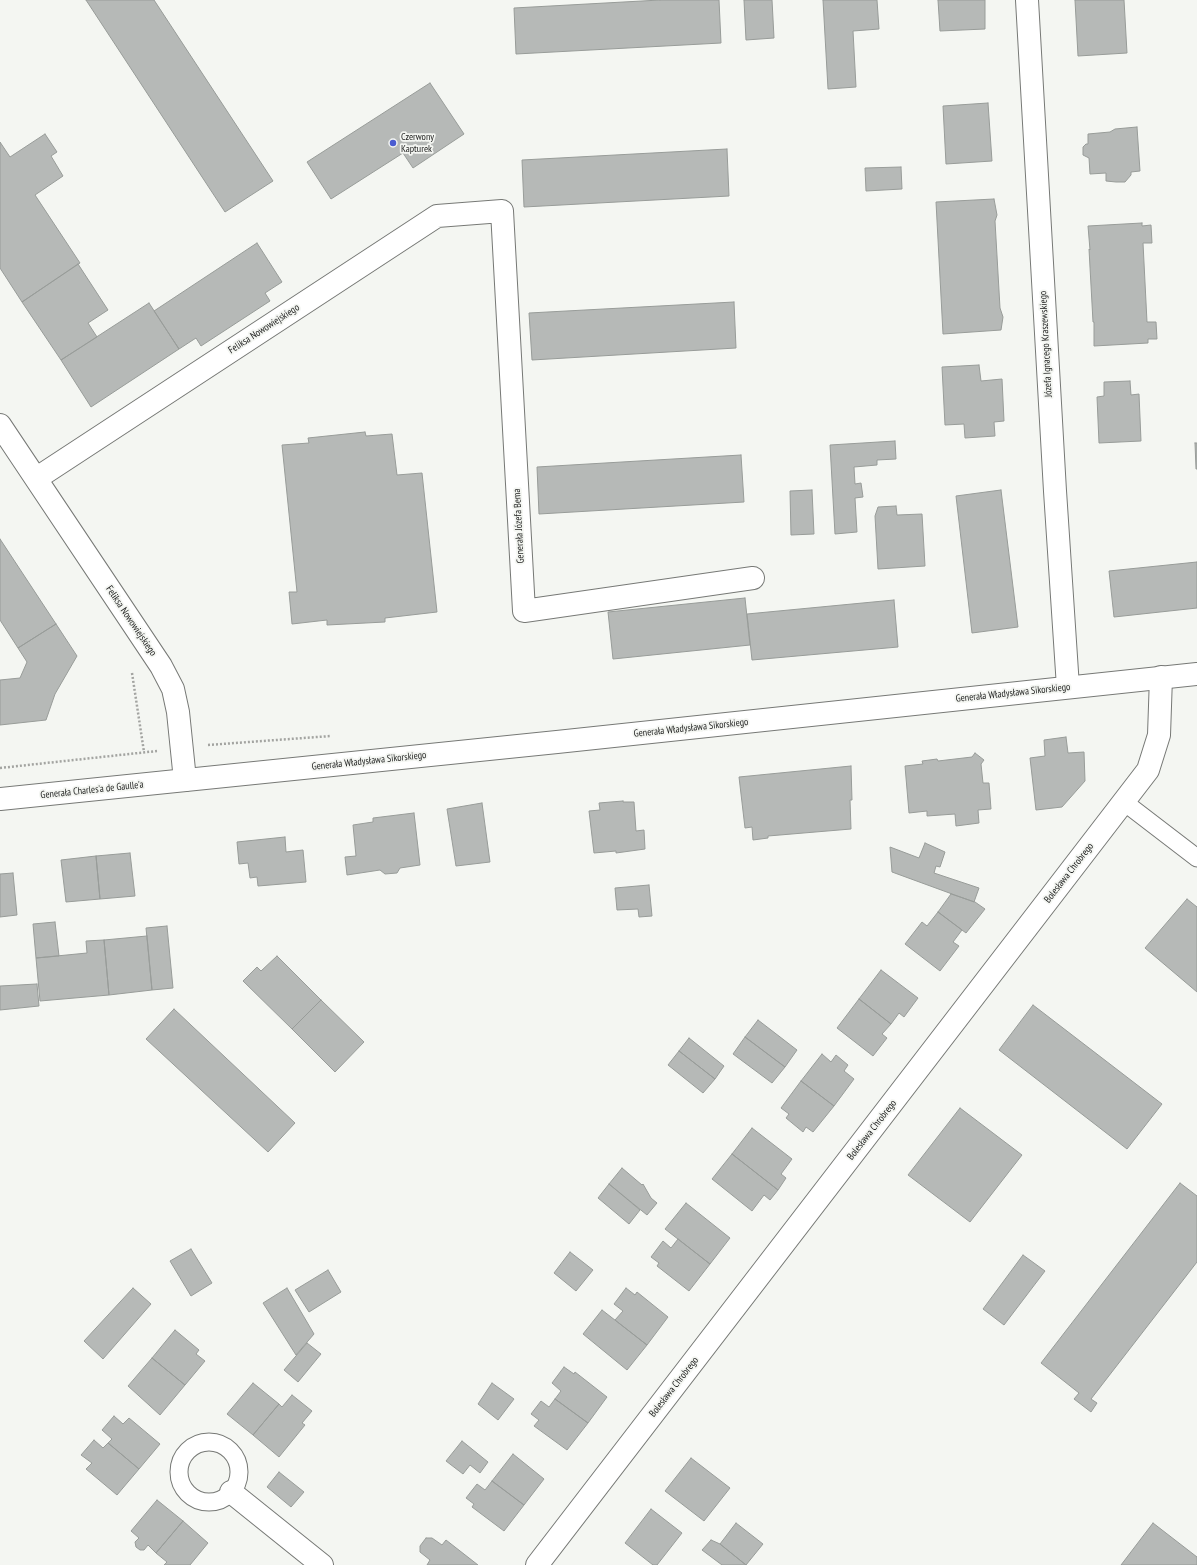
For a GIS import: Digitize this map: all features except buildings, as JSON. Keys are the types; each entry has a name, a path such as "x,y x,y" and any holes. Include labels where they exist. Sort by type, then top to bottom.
{"street":[{"name":"Józefa Ignacego Kraszewskiego","path":"1027,0 1055,491 1068,687"},
{"name":"Feliksa Nowowiejskiego","path":"36,478 437,216 502,211"},
{"name":"Generała Józefa Bema","path":"502,211 524,611 753,578"},
{"name":"Feliksa Nowowiejskiego","path":"0,425 161,666 173,690 178,712 185,780"},
{"name":"Generała Władysława Sikorskiego","path":"185,780 1197,674"},
{"name":"Bolesława Chrobrego","path":"537,1565 1148,770 1159,736 1161,677"},
{"name":"Generała Charles'a de Gaulle'a","path":"0,799 185,780"},
{"path":"231,1492 322,1565"}],"lane":[{"path":"1124,802 1197,858"}],"path":[{"path":"131,667 144,752"},
{"path":"0,768 161,750"}],"place":[{"name":"Czerwony Kapturek","path":"393,143"}]}
